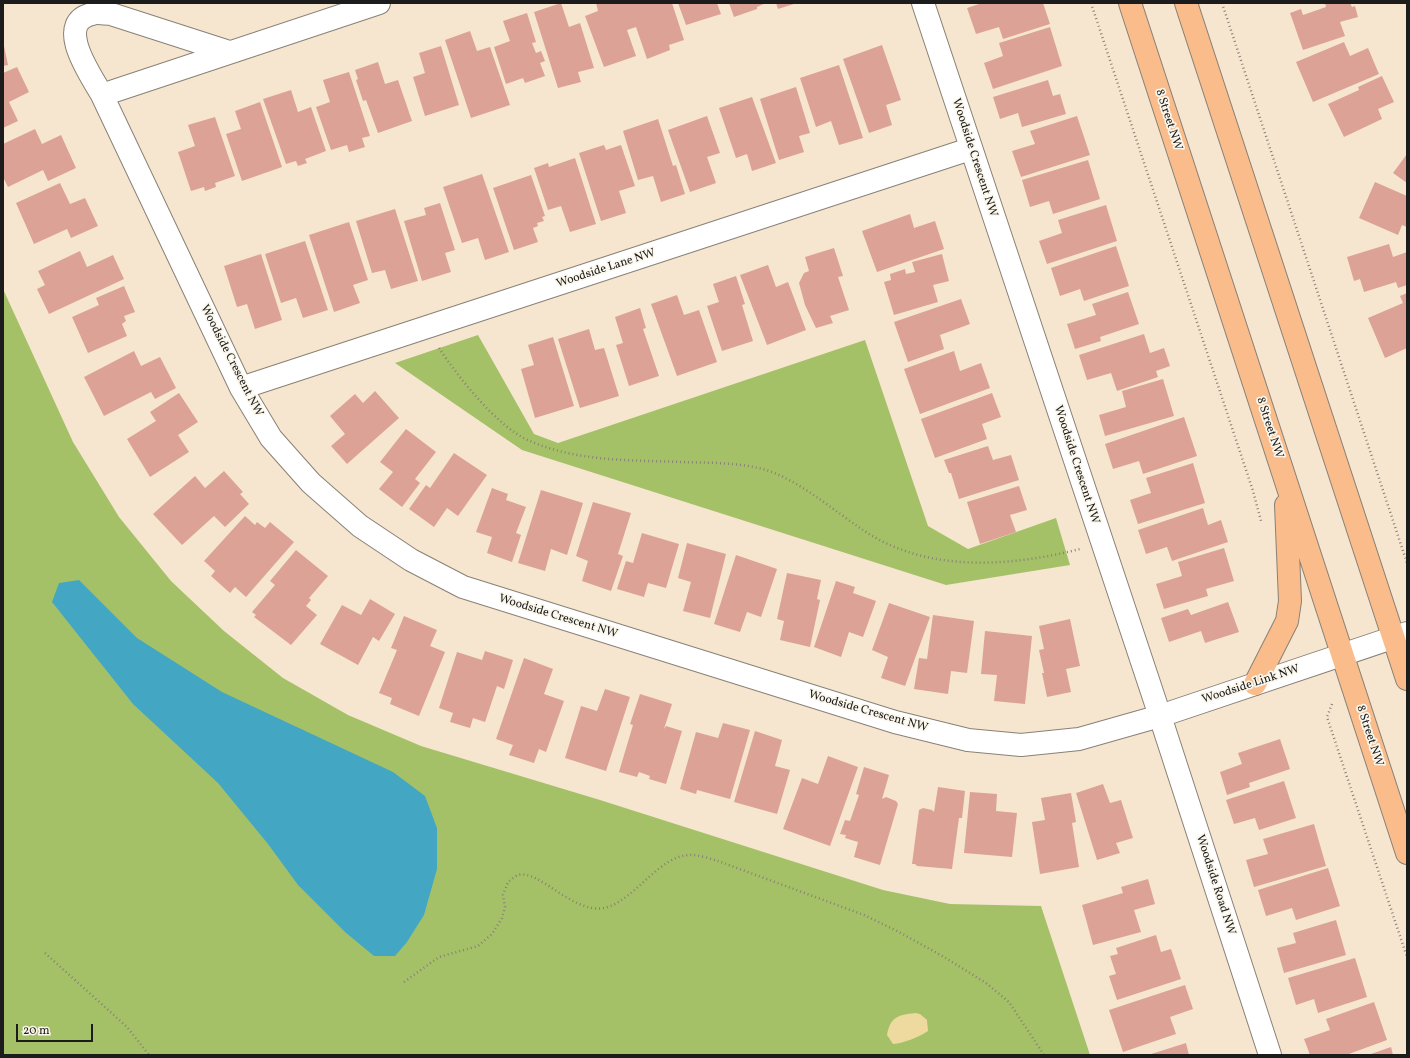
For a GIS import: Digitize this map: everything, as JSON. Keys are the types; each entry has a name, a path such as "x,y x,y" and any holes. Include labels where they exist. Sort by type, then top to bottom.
{"main road":[{"name":"8 Street NW","path":"1130,3 1407,853"},
{"path":"1186,3 1400,635 1407,678"},
{"path":"1255,684 1287,621 1290,601 1285,480"}],"street":[{"path":"102,96 229,52 379,3"},
{"name":"Woodside Crescent NW","path":"229,52 111,14 92,13 82,18 76,28 74,37 77,49 102,96 241,388 271,438 311,483 360,526 412,560 463,587 895,722 968,740 1021,745 1079,739 1160,716 970,149 923,3"},
{"name":"Woodside Lane NW","path":"241,388 970,149"},
{"name":"Woodside Link NW","path":"1160,716 1400,635"},
{"name":"Woodside Road NW","path":"1160,716 1270,1055"}],"path":[{"path":"1091,3 1253,492 1262,528"},
{"path":"1222,3 1407,563"},
{"path":"425,328 448,362 475,394 503,423 529,441 580,456 605,459 711,463 766,470 804,490 881,541 905,552 927,558 945,561 986,562 1050,556 1102,544"},
{"path":"1332,704 1327,717 1407,958"},
{"path":"404,982 439,957 478,946 492,934 502,918 505,907 503,895 508,882 518,875 531,877 587,908 604,908 620,901 674,859 694,855 718,861 864,915 944,957 986,982 1009,1002 1044,1055"},
{"path":"45,953 127,1027 149,1055"}],"green space":[{"path":"3,289 73,442 119,517 171,581 224,631 283,678 348,715 421,746 600,800 883,890 950,904 1041,906 1090,1055 3,1055"},
{"path":"478,335 534,434 558,443 865,340 928,526 968,549 1056,518 1070,565 946,585 522,450 395,363"}],"sand":[{"path":"915,1013 920,1014 927,1020 928,1031 911,1039 893,1044 887,1035 890,1024 899,1016"}],"water":[{"path":"79,580 137,638 222,692 393,772 425,796 437,828 437,869 424,915 407,942 395,956 374,956 345,932 298,885 268,844 218,783 133,704 52,602 59,583"}],"building":[{"path":"561,3 569,27 580,23 594,68 578,72 581,82 558,88 534,12"},
{"path":"596,3 672,3 684,40 669,45 670,50 647,59 636,27 627,30 636,56 604,67 585,16 598,11"},
{"path":"678,3 717,3 721,14 686,25"},
{"path":"729,3 766,3 757,7 757,9 734,17"},
{"path":"776,3 797,3 778,9"},
{"path":"982,3 1043,3 1050,24 1003,39 999,27 976,34 967,8"},
{"path":"1325,3 1350,3 1352,7 1355,6 1358,17 1340,22 1345,36 1303,50 1290,13 1301,9 1303,15 1326,7"},
{"path":"527,13 536,42 532,43 536,53 541,51 545,61 540,63 545,76 525,83 523,78 506,84 494,47 510,41 503,21"},
{"path":"1050,27 1062,66 993,89 984,63 1003,56 999,43"},
{"path":"470,31 477,51 490,47 510,105 471,118 445,40"},
{"path":"3,41 8,65 3,66"},
{"path":"1344,42 1350,56 1368,48 1379,74 1313,102 1296,62"},
{"path":"882,45 901,100 886,105 892,125 869,133 843,59"},
{"path":"441,46 459,105 425,116 413,77 425,73 419,53"},
{"path":"378,62 385,84 398,80 412,121 378,133 366,100 363,101 356,80 358,79 355,70"},
{"path":"839,65 863,138 839,145 831,121 816,127 800,78"},
{"path":"17,67 29,92 9,102 18,121 3,128 3,73"},
{"path":"349,72 370,136 362,138 365,147 349,152 347,145 331,150 316,107 330,102 323,80"},
{"path":"1382,76 1394,102 1378,109 1382,119 1344,137 1328,104 1359,90 1358,87"},
{"path":"1048,80 1053,96 1060,94 1066,114 1022,127 1018,113 1000,119 993,97"},
{"path":"796,87 810,133 799,136 804,152 779,160 760,99"},
{"path":"291,90 298,112 311,107 326,151 305,159 307,163 298,166 296,161 286,164 263,99"},
{"path":"752,97 776,163 752,171 747,154 736,158 719,108"},
{"path":"260,102 282,167 242,181 226,134 241,129 235,111"},
{"path":"707,116 720,153 707,157 716,183 690,192 668,130"},
{"path":"1077,116 1090,155 1021,177 1012,151 1035,144 1030,131"},
{"path":"215,117 235,176 215,183 216,187 205,191 204,187 191,191 178,152 195,146 188,125"},
{"path":"658,119 673,166 676,165 685,194 661,202 653,176 638,180 623,131"},
{"path":"35,129 42,144 61,135 76,168 48,181 43,170 8,187 3,177 3,144"},
{"path":"604,145 606,150 621,145 635,186 619,191 626,213 601,221 579,153"},
{"path":"1407,154 1407,183 1393,173"},
{"path":"575,158 596,224 570,232 561,206 548,210 534,168 548,163 549,167"},
{"path":"1088,160 1100,199 1053,214 1049,201 1030,207 1022,180"},
{"path":"482,174 509,252 485,260 478,238 462,243 443,187"},
{"path":"531,175 545,216 542,217 544,221 537,223 538,226 533,228 538,242 514,250 493,188"},
{"path":"1375,182 1407,196 1407,227 1402,225 1398,235 1359,218"},
{"path":"60,183 70,204 85,198 98,226 71,238 67,229 34,244 16,203"},
{"path":"440,203 455,250 445,253 451,272 422,281 404,221 426,215 424,208"},
{"path":"1106,205 1117,241 1047,264 1039,241 1062,233 1058,220"},
{"path":"395,209 418,281 391,289 385,270 372,273 356,221"},
{"path":"910,214 914,228 935,221 944,249 877,272 862,231"},
{"path":"349,222 368,280 353,285 360,303 334,312 309,235"},
{"path":"305,241 328,310 303,318 296,298 281,303 265,254"},
{"path":"1389,244 1393,257 1407,252 1407,285 1398,288 1396,282 1364,292 1360,279 1354,281 1347,257"},
{"path":"1116,246 1129,286 1084,301 1080,289 1060,296 1051,268"},
{"path":"834,248 843,276 838,277 849,310 830,316 833,323 816,328 805,305 799,283 804,273 809,271 805,257"},
{"path":"80,251 87,267 113,255 124,279 49,314 37,289 45,285 38,271"},
{"path":"261,254 282,320 255,329 247,304 237,307 224,266"},
{"path":"942,254 949,281 933,285 938,302 894,315 884,282 891,280 890,274 905,269 906,274 915,272 912,262"},
{"path":"768,265 776,287 788,282 806,330 767,345 740,275"},
{"path":"736,276 745,304 742,305 753,341 722,351 707,306 719,302 713,284"},
{"path":"124,286 135,312 124,316 126,321 122,324 127,336 88,353 72,317 99,305 96,298"},
{"path":"1128,292 1139,324 1100,337 1101,341 1075,349 1067,324 1096,315 1092,304"},
{"path":"1407,293 1407,348 1385,358 1368,318 1403,303 1400,296"},
{"path":"677,295 684,315 699,310 717,362 677,376 651,304"},
{"path":"961,299 970,324 940,335 944,349 908,362 894,322"},
{"path":"640,308 646,328 643,329 659,376 629,386 616,345 623,343 615,317"},
{"path":"589,329 595,350 604,348 619,396 580,408 558,339"},
{"path":"1144,334 1150,353 1164,348 1170,366 1156,371 1158,377 1117,391 1111,373 1087,380 1079,355"},
{"path":"553,337 574,406 535,418 521,369 534,365 528,345"},
{"path":"134,351 141,366 160,357 176,388 155,399 151,392 104,416 84,377"},
{"path":"954,351 960,371 981,363 990,388 920,414 904,369"},
{"path":"1163,379 1174,416 1105,436 1099,415 1126,407 1122,391"},
{"path":"375,391 399,418 347,464 331,446 345,434 330,416 355,394 363,403"},
{"path":"179,393 198,422 178,435 189,452 150,477 127,439 156,421 150,412"},
{"path":"992,393 1001,417 982,424 987,439 935,458 921,419"},
{"path":"1184,417 1197,456 1143,474 1139,461 1113,469 1105,444"},
{"path":"406,429 436,452 415,479 420,483 402,507 379,489 393,472 380,462"},
{"path":"988,446 993,460 1011,455 1019,480 959,499 951,473 949,473 944,460"},
{"path":"454,453 487,475 458,516 447,508 434,527 409,509 426,485 430,488"},
{"path":"1193,463 1205,503 1138,524 1130,500 1151,493 1146,478"},
{"path":"224,471 243,492 240,494 249,504 225,527 214,516 182,545 153,514 195,476 205,488"},
{"path":"1019,486 1027,510 1010,515 1016,532 980,544 967,502"},
{"path":"492,488 508,494 506,500 526,507 516,533 521,535 512,562 487,553 492,537 476,532"},
{"path":"541,490 583,503 567,555 551,549 545,571 518,563"},
{"path":"593,502 631,513 618,554 623,556 611,591 582,581 588,561 576,556"},
{"path":"1203,508 1208,525 1221,520 1228,542 1172,561 1167,547 1146,554 1138,530"},
{"path":"245,516 255,525 257,522 265,528 270,522 294,542 246,597 235,587 230,593 211,576 215,571 204,561"},
{"path":"642,533 679,544 666,588 648,583 644,597 617,589 626,561 633,563"},
{"path":"687,543 726,554 710,618 683,611 691,582 678,578"},
{"path":"1224,548 1234,581 1206,589 1208,596 1164,609 1156,584 1182,576 1178,562"},
{"path":"296,550 328,576 309,598 311,600 306,606 317,615 291,645 254,617 256,615 252,612 275,585 270,581"},
{"path":"736,555 777,569 761,617 747,612 740,632 714,624"},
{"path":"787,573 821,580 817,599 820,600 810,647 780,640 784,621 777,619"},
{"path":"836,581 855,587 853,593 876,601 863,637 849,632 841,657 814,647"},
{"path":"370,599 395,614 379,641 373,637 358,665 320,644 342,605 361,615"},
{"path":"1228,602 1239,632 1205,643 1201,631 1169,642 1161,618 1188,609 1191,615"},
{"path":"889,603 930,617 905,686 881,678 888,657 872,650"},
{"path":"933,615 974,621 967,673 951,671 948,694 914,689 919,658 927,659"},
{"path":"404,616 437,630 430,646 445,652 419,716 390,704 392,698 379,693 397,650 391,648"},
{"path":"1070,619 1080,666 1066,669 1071,692 1047,697 1039,650 1044,649 1039,626"},
{"path":"985,631 1032,636 1025,704 994,701 997,675 981,674"},
{"path":"485,651 513,660 504,689 497,686 485,722 473,718 470,728 450,722 453,713 439,708 457,652 482,660"},
{"path":"524,658 553,669 544,694 564,701 546,752 539,749 534,763 509,755 513,745 496,739"},
{"path":"605,689 630,697 606,771 565,758 581,706 597,711"},
{"path":"640,694 672,704 664,729 666,726 682,731 666,784 649,779 650,776 639,772 637,777 619,772 633,725 630,724"},
{"path":"723,723 750,730 730,799 697,790 696,794 680,789 696,732 718,738"},
{"path":"755,731 782,740 775,766 790,770 777,814 734,802"},
{"path":"1280,739 1290,769 1249,783 1250,787 1227,795 1220,772 1242,764 1238,753"},
{"path":"828,756 858,767 830,846 783,829 802,778 818,784"},
{"path":"864,767 889,775 882,799 886,797 896,801 898,804 880,865 854,857 858,842 845,838 846,835 840,834 845,820 850,821 859,795 856,794"},
{"path":"1284,781 1296,818 1259,830 1255,818 1234,824 1226,800"},
{"path":"1103,784 1110,803 1121,800 1133,838 1116,843 1120,853 1097,860 1076,793"},
{"path":"938,787 965,791 962,818 959,818 952,869 917,866 912,864 919,810 923,808 934,812"},
{"path":"970,792 997,794 996,811 1017,813 1012,857 964,853"},
{"path":"1071,793 1076,822 1072,823 1079,867 1040,874 1032,822 1045,820 1041,798"},
{"path":"1314,824 1326,866 1254,887 1246,860 1268,854 1263,839"},
{"path":"1328,868 1340,906 1296,920 1292,908 1266,916 1258,890"},
{"path":"1148,879 1155,904 1134,910 1141,932 1093,945 1082,905 1123,893 1121,887"},
{"path":"1336,920 1346,955 1284,973 1277,948 1296,943 1293,933"},
{"path":"1156,935 1161,952 1171,949 1181,979 1117,1000 1109,976 1116,974 1110,956 1118,954 1116,948"},
{"path":"1355,958 1367,997 1318,1013 1314,999 1296,1005 1288,978"},
{"path":"1185,985 1193,1009 1170,1017 1176,1034 1123,1052 1109,1010"},
{"path":"1374,1002 1387,1040 1346,1055 1310,1055 1304,1039 1330,1030 1326,1019"},
{"path":"1186,1043 1189,1055 1148,1055"},
{"path":"1391,1047 1393,1055 1368,1055"}]}
